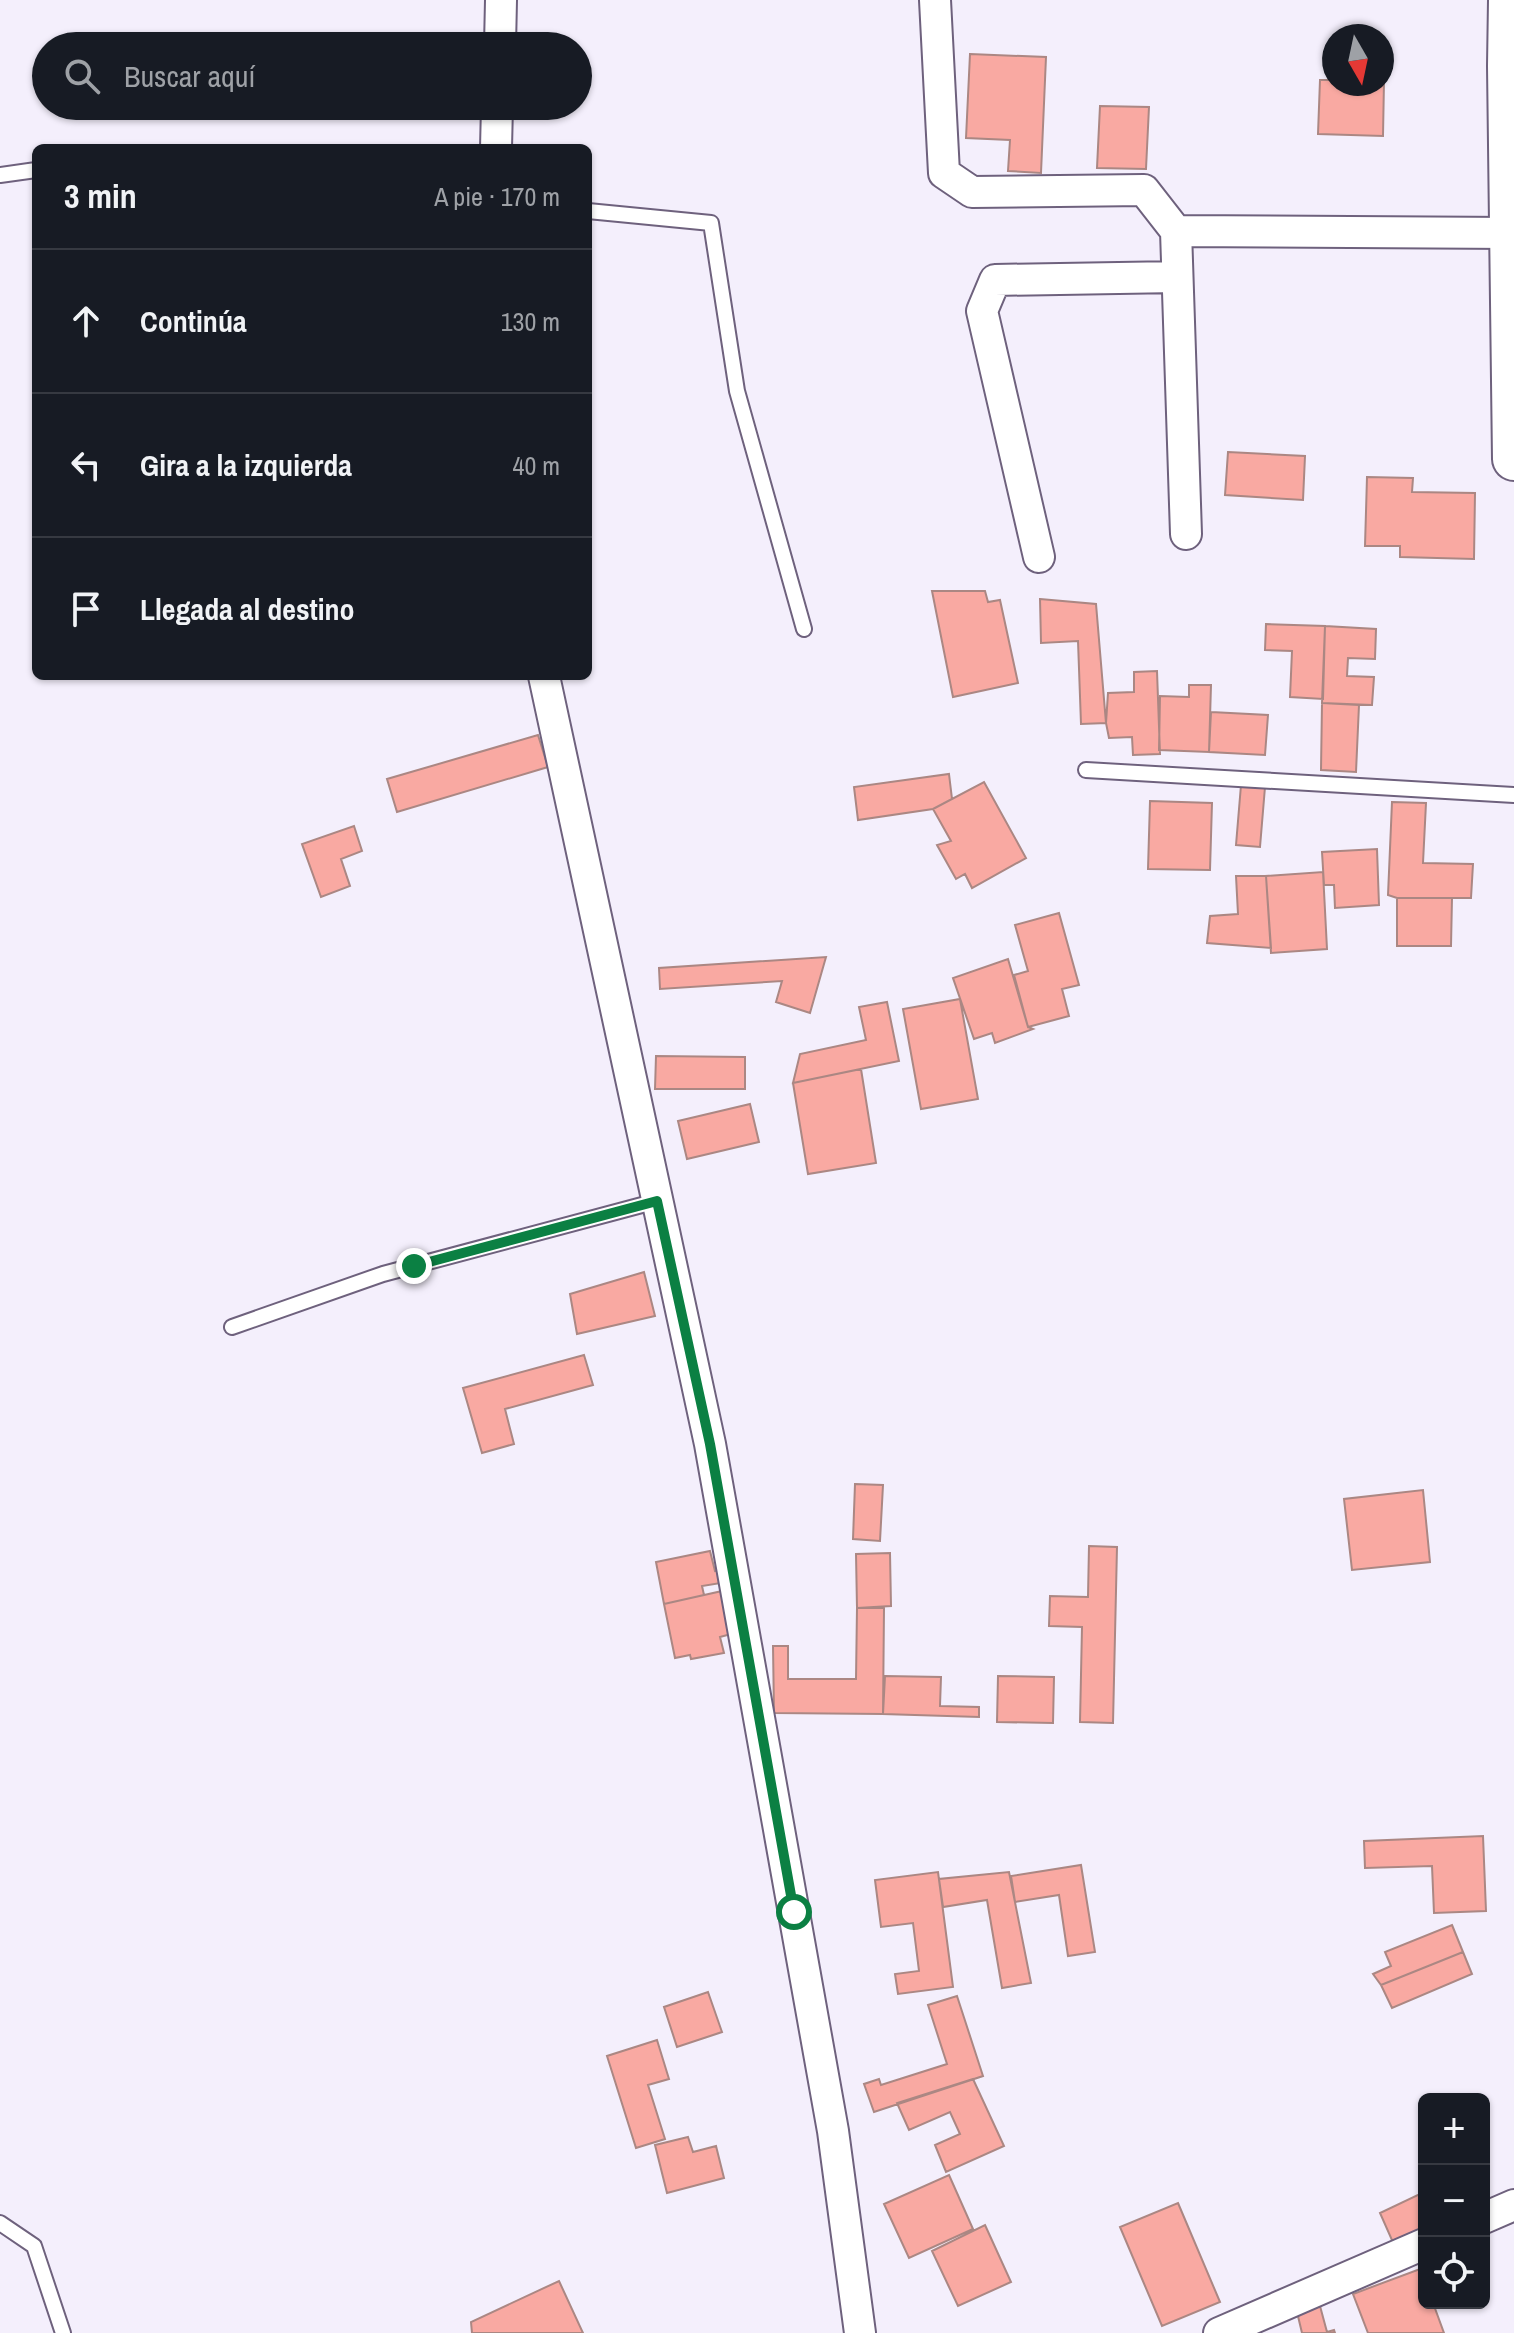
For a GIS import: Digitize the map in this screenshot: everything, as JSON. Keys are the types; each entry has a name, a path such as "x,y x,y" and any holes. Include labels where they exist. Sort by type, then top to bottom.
{"main road":[{"path":"1510,0 1514,459"}],"street":[{"path":"500,32 501,0"},
{"path":"935,0 944,173 972,192 1144,190 1176,231 1186,534"},
{"path":"496,144 497,120"},
{"path":"1176,231 1512,233"},
{"path":"1039,557 982,311 995,280 1177,277"},
{"path":"545,680 710,1444 833,2131 860,2333"},
{"path":"1490,2215 1514,2205"},
{"path":"1219,2333 1418,2247"}],"lane":[{"path":"0,175 32,171"},
{"path":"592,211 711,223 737,391 804,629"},
{"path":"1086,770 1514,795"},
{"path":"232,1327 383,1274 657,1201"},
{"path":"0,2223 34,2246 63,2333"}],"building":[{"path":"970,54 1046,57 1041,173 1008,171 1010,140 966,138"},
{"path":"1320,80 1322,96 1384,96 1383,136 1318,134"},
{"path":"1100,106 1149,107 1146,169 1097,168"},
{"path":"1228,452 1305,456 1303,500 1225,495"},
{"path":"1367,477 1413,478 1412,492 1475,493 1474,559 1400,557 1400,546 1365,546"},
{"path":"932,591 985,591 988,602 1000,600 1018,683 953,697"},
{"path":"1040,599 1096,604 1106,723 1081,724 1078,641 1041,643"},
{"path":"1266,624 1325,626 1323,699 1290,697 1292,651 1265,650"},
{"path":"1325,626 1376,629 1375,659 1348,658 1347,676 1374,677 1372,705 1322,703"},
{"path":"1157,671 1160,754 1133,755 1132,737 1109,738 1106,723 1108,693 1134,692 1134,672"},
{"path":"1189,685 1211,685 1209,752 1159,750 1160,696 1189,697"},
{"path":"1322,703 1359,705 1356,772 1321,770"},
{"path":"1211,712 1268,715 1265,755 1209,752"},
{"path":"538,735 548,767 397,812 387,779"},
{"path":"949,774 952,799 933,809 858,820 854,787"},
{"path":"984,782 1026,858 972,888 965,874 956,879 937,845 951,841 933,809"},
{"path":"1241,785 1265,787 1260,847 1236,845"},
{"path":"1150,801 1212,803 1210,870 1148,869"},
{"path":"1392,802 1426,803 1423,863 1473,864 1471,898 1397,898 1388,895"},
{"path":"354,826 362,851 341,859 350,886 321,897 302,844"},
{"path":"1377,849 1379,905 1335,908 1334,885 1324,885 1322,852"},
{"path":"1323,872 1327,949 1271,953 1266,876"},
{"path":"1236,876 1266,876 1271,948 1207,943 1210,916 1238,914"},
{"path":"1397,898 1452,898 1451,946 1397,946"},
{"path":"1059,913 1079,985 1062,989 1069,1016 1028,1027 1014,975 1028,971 1015,925"},
{"path":"826,957 810,1013 776,1002 782,981 660,989 659,968"},
{"path":"1008,959 1028,1027 1033,1029 995,1043 992,1033 974,1039 953,978"},
{"path":"960,999 978,1099 921,1109 903,1009"},
{"path":"887,1002 899,1061 793,1083 800,1054 866,1040 859,1007"},
{"path":"656,1056 745,1057 745,1089 655,1089"},
{"path":"861,1069 876,1163 808,1174 793,1083"},
{"path":"750,1104 759,1142 687,1159 678,1121"},
{"path":"644,1272 655,1316 577,1334 570,1294"},
{"path":"584,1355 593,1385 505,1409 514,1444 482,1453 463,1388"},
{"path":"855,1484 883,1485 880,1541 853,1539"},
{"path":"1423,1490 1430,1562 1352,1570 1344,1499"},
{"path":"1089,1546 1117,1547 1113,1723 1080,1722 1082,1627 1049,1626 1050,1596 1088,1597"},
{"path":"710,1551 715,1571 724,1569 727,1582 702,1586 704,1595 664,1604 656,1562"},
{"path":"890,1553 891,1606 857,1608 856,1554"},
{"path":"722,1591 731,1634 720,1637 724,1653 691,1659 690,1655 675,1658 664,1604"},
{"path":"857,1608 884,1608 883,1714 774,1713 773,1646 788,1646 788,1679 856,1679"},
{"path":"885,1676 941,1677 940,1706 979,1707 979,1717 883,1714"},
{"path":"998,1676 1054,1677 1053,1723 997,1722"},
{"path":"1483,1836 1486,1911 1434,1913 1432,1866 1365,1868 1364,1841"},
{"path":"1081,1865 1095,1952 1068,1956 1059,1895 1015,1902 1011,1876"},
{"path":"938,1872 953,1987 898,1994 895,1974 919,1971 913,1923 881,1927 875,1880"},
{"path":"1009,1872 1031,1983 1002,1988 987,1900 943,1907 939,1879"},
{"path":"1452,1925 1463,1952 1381,1985 1373,1974 1391,1966 1385,1952"},
{"path":"1463,1952 1472,1974 1392,2008 1381,1985"},
{"path":"708,1992 722,2032 677,2047 664,2007"},
{"path":"957,1996 983,2076 874,2112 864,2084 879,2079 881,2085 947,2064 928,2005"},
{"path":"657,2040 669,2079 648,2085 665,2139 636,2148 607,2056"},
{"path":"973,2079 1004,2146 946,2172 935,2145 960,2134 950,2112 909,2130 897,2103"},
{"path":"688,2137 693,2152 716,2146 724,2178 667,2193 655,2145"},
{"path":"949,2175 973,2229 909,2258 884,2204"},
{"path":"1418,2195 1418,2236 1395,2247 1380,2213"},
{"path":"1178,2203 1220,2302 1162,2326 1120,2227"},
{"path":"985,2225 1011,2282 958,2306 932,2251"},
{"path":"1418,2270 1418,2309 1435,2309 1444,2333 1368,2333 1353,2294"},
{"path":"559,2281 583,2333 472,2333 471,2322"},
{"path":"1320,2306 1327,2332 1334,2330 1335,2333 1302,2333 1297,2312"}],"route":[{"path":"414,1266 657,1201 710,1444 794,1912"}]}
